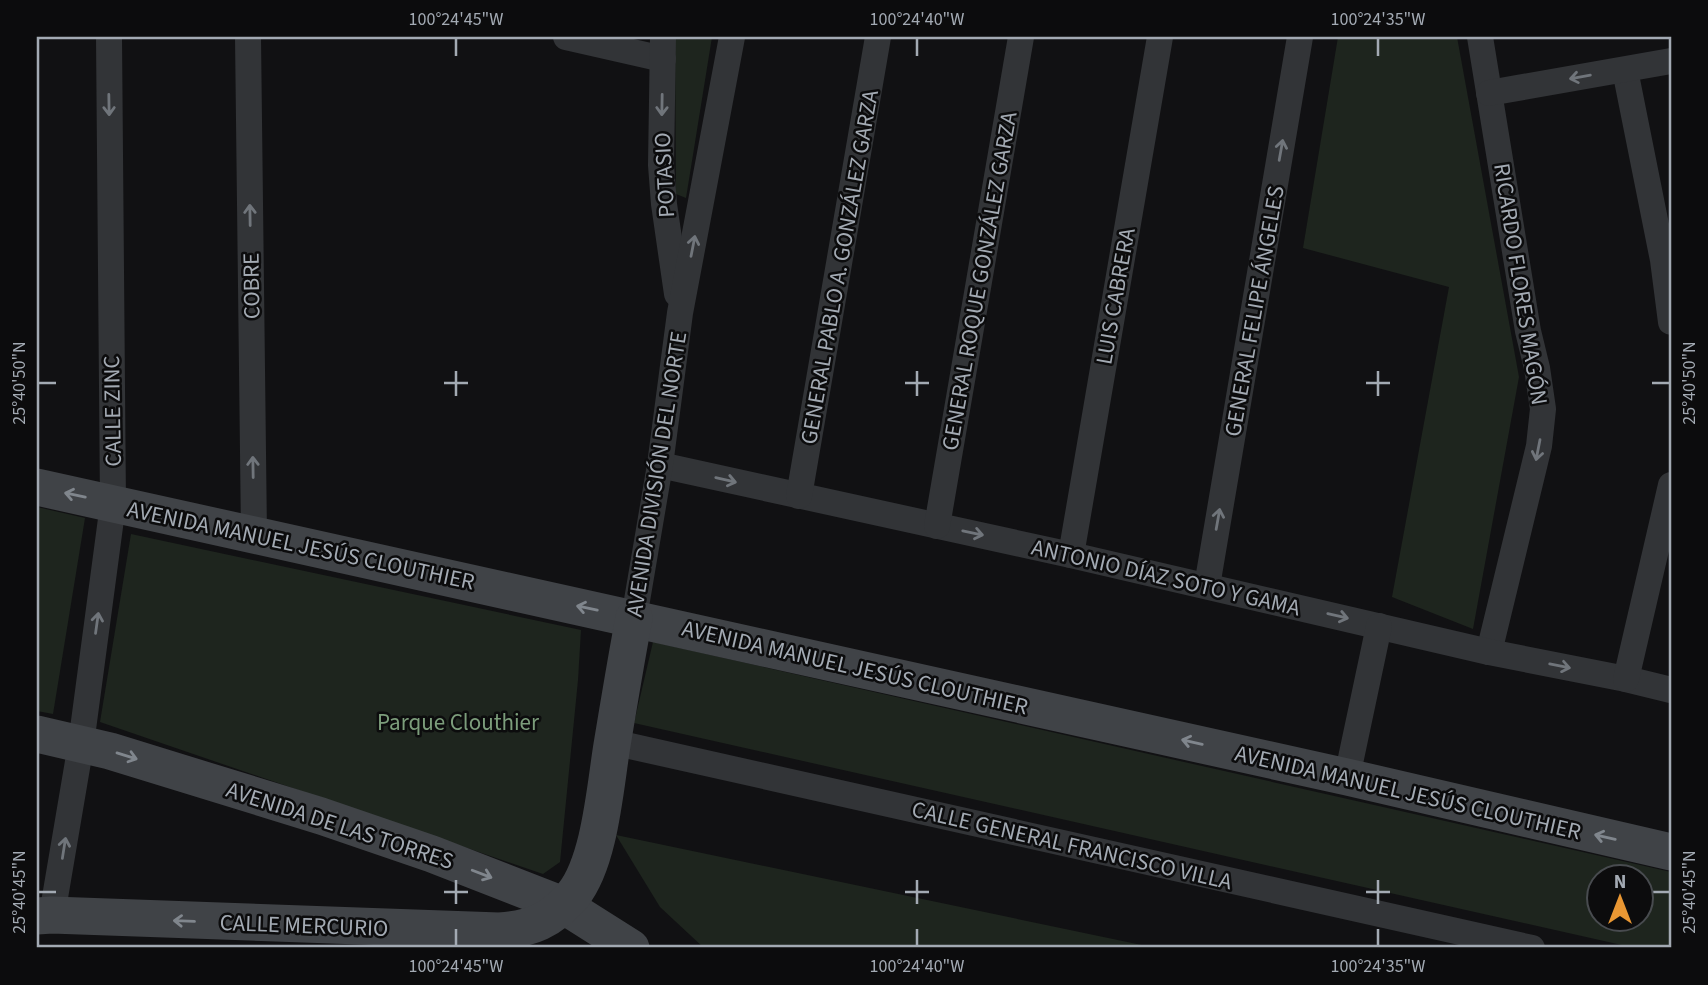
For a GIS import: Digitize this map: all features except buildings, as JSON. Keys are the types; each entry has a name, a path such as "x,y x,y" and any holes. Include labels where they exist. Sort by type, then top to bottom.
{"street":[{"name":"CALLE ZINC","path":"45,927 81,744 113,504 109,37"},
{"name":"COBRE","path":"248,37 254,535"},
{"path":"566,37 663,48"},
{"name":"AVENIDA DIVISIÓN DEL NORTE","path":"563,905 582,881 597,837 660,465 680,313 732,37"},
{"name":"GENERAL PABLO A. GONZÁLEZ GARZA","path":"799,496 878,37"},
{"name":"GENERAL ROQUE GONZÁLEZ GARZA","path":"937,526 1021,37"},
{"name":"LUIS CABRERA","path":"1071,555 1160,37"},
{"name":"RICARDO FLORES MAGÓN","path":"1480,37 1543,409 1539,446 1489,652"},
{"name":"GENERAL FELIPE ÁNGELES","path":"1207,586 1293,38"},
{"name":"POTASIO","path":"663,48 661,139 664,204 680,313"},
{"path":"1489,93 1671,61"},
{"path":"1625,69 1663,260 1671,322"},
{"name":"ANTONIO DÍAZ SOTO Y GAMA","path":"660,465 1071,555 1489,652 1671,690"},
{"path":"1626,679 1671,485"},
{"name":"AVENIDA MANUEL JESÚS CLOUTHIER","path":"37,487 1347,777 1671,852"},
{"path":"1347,777 1379,626"},
{"name":"AVENIDA DE LAS TORRES","path":"37,734 110,751 321,816 432,854 563,905 631,948"},
{"name":"CALLE GENERAL FRANCISCO VILLA","path":"612,742 1532,948"},
{"name":"CALLE MERCURIO","path":"45,927 499,931 531,927 546,920 563,905"}],"green space":[{"path":"675,37 712,37 686,198 676,194"},
{"path":"1338,37 1457,37 1519,377 1473,629 1392,597 1449,287 1303,248"},
{"path":"37,507 85,518 53,714 37,711"},
{"name":"Parque Clouthier","path":"131,534 581,630 560,862 543,874 100,722"},
{"path":"653,642 1627,862 1586,862 1586,932 1656,932 1656,869 1671,872 1671,948 1635,948 634,723"},
{"path":"616,835 1156,948 704,948 660,907"}]}
